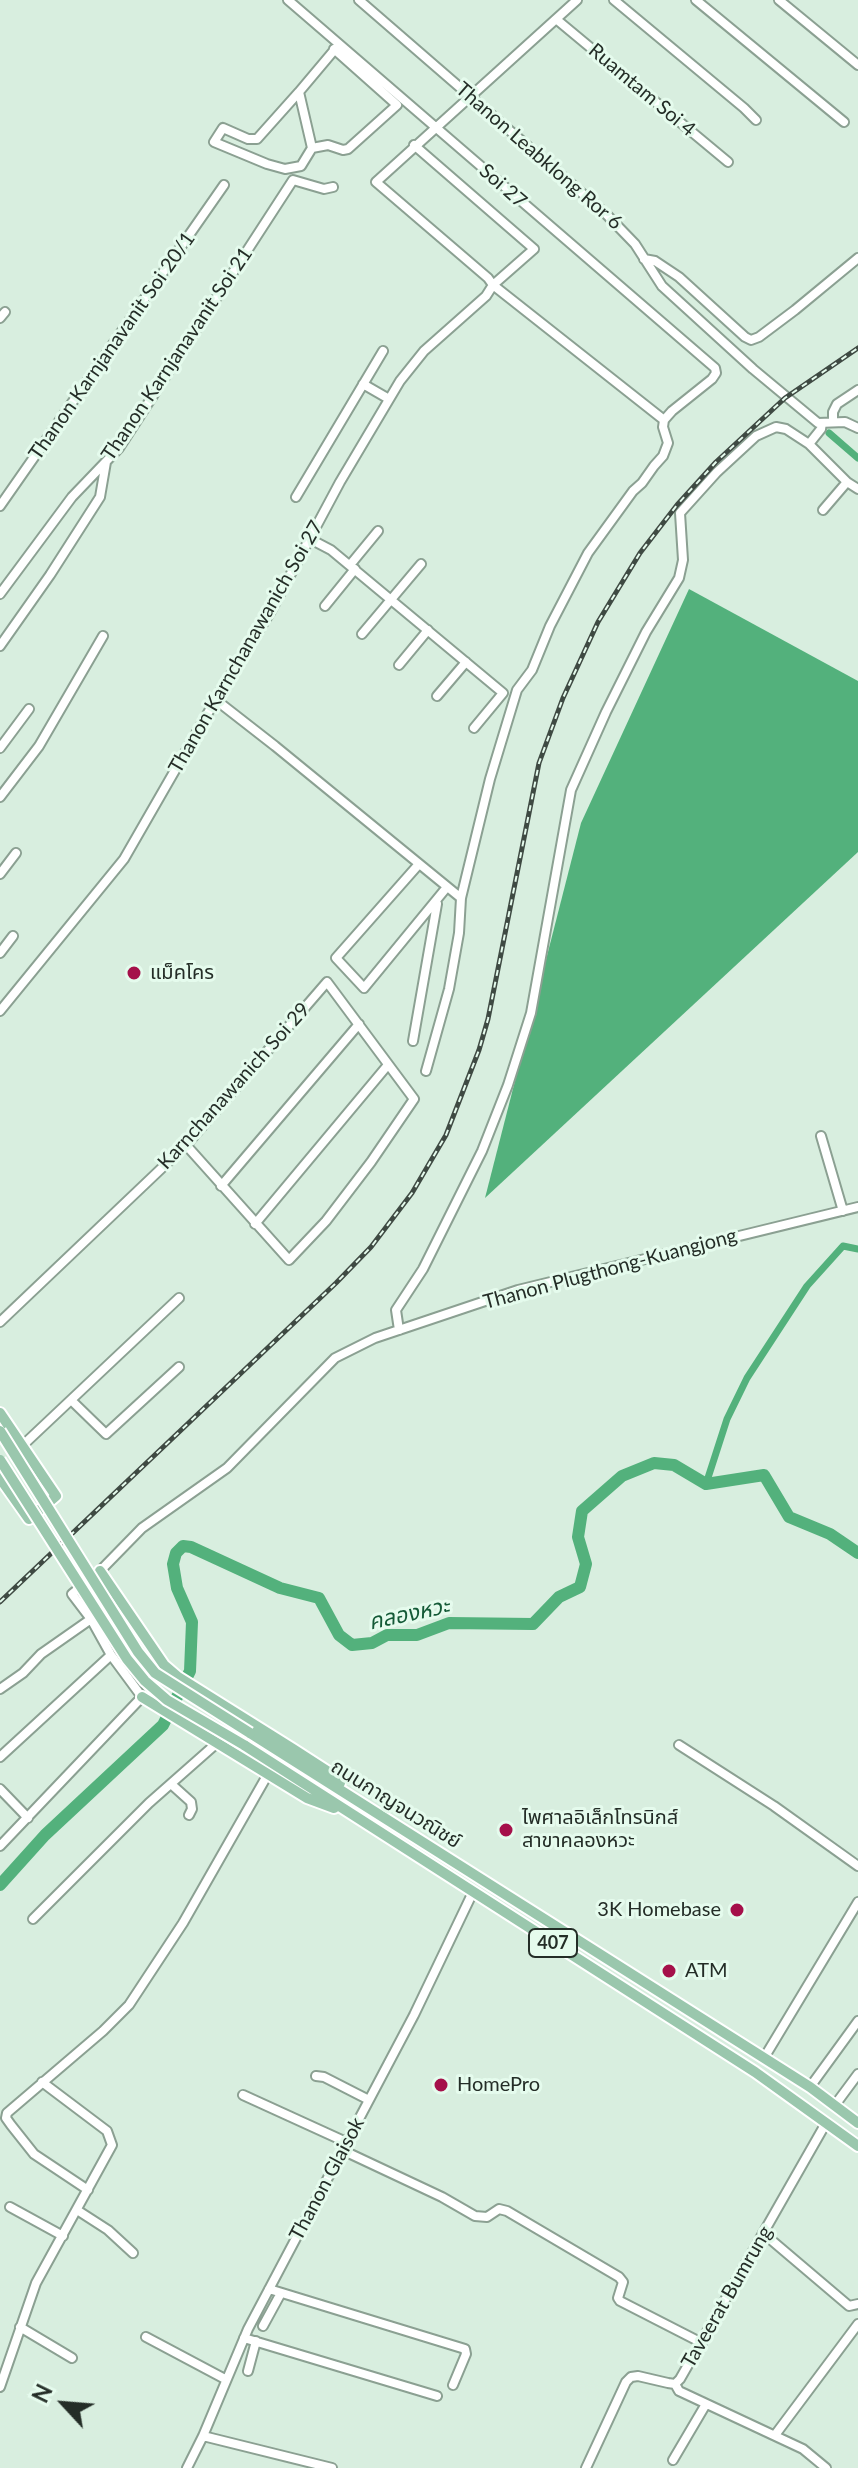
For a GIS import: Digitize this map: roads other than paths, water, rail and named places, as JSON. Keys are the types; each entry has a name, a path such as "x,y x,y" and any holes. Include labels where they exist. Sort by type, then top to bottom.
{"main road":[{"path":"0,1413 56,1496 29,1519 3,1491 0,1478"},
{"name":"ถนนกาญจนวณิชย์","path":"0,1431 155,1673 810,2087 858,2123"},
{"name":"ถนนกาญจนวณิชย์","path":"0,1460 127,1659 145,1681 167,1700 244,1745 755,2072 858,2146"},
{"path":"100,1571 164,1665 178,1677 327,1771 359,1802"},
{"path":"142,1697 307,1798 352,1815"}],"street":[{"name":"Soi 27","path":"288,0 336,47 435,127 711,363 716,373 710,382 664,420"},
{"name":"Thanon Leabklong Ror 6","path":"359,0 606,214 635,244 658,282 687,311 815,421 822,423"},
{"path":"426,1071 449,989 459,933 461,898 490,779 517,690 532,670 550,626 588,553 633,491 665,454 668,443 664,420 493,285 376,182 577,0"},
{"path":"614,0 756,120"},
{"path":"696,0 844,122"},
{"path":"779,0 858,65"},
{"name":"Ruamtam Soi 4","path":"556,19 728,162"},
{"path":"299,92 312,148 328,145 348,149 397,105 336,47 257,139 248,139 223,128 214,142 276,167 301,166"},
{"name":"Thanon Karnchanawanich Soi 27","path":"0,1011 124,859 271,611 389,399 424,351 534,249 414,145"},
{"name":"Thanon Karnjanavanit Soi 21","path":"0,594 72,497 119,448 312,148"},
{"path":"293,180 325,189 333,187"},
{"name":"Thanon Karnjanavanit Soi 20/1","path":"0,506 224,185"},
{"path":"644,259 655,261 679,277 751,340 795,310 858,258"},
{"path":"296,497 383,351"},
{"path":"363,384 389,399"},
{"path":"833,421 837,404 858,390"},
{"path":"809,444 822,423 845,422 858,428"},
{"path":"399,1330 396,1310 423,1269 482,1151 508,1085 531,1013 571,790 646,632 679,578 683,555 680,513 717,472 765,430 776,427 809,444 858,489"},
{"path":"0,646 100,497 106,462"},
{"path":"823,510 847,482"},
{"path":"325,606 378,531"},
{"path":"310,539 331,550 503,693 474,728"},
{"path":"362,634 421,564"},
{"path":"399,665 428,630"},
{"path":"0,797 39,746 103,636"},
{"path":"437,696 466,662"},
{"path":"216,700 461,898"},
{"path":"0,748 29,709"},
{"path":"0,874 16,853"},
{"path":"419,864 336,958 364,988 447,887"},
{"path":"413,1041 437,902"},
{"path":"0,953 13,936"},
{"name":"Karnchanawanich Soi 29","path":"0,1322 186,1145 327,982 414,1099 326,1221 289,1260 255,1224"},
{"path":"221,1186 359,1024"},
{"path":"186,1145 255,1224 387,1066"},
{"path":"821,1136 843,1211"},
{"name":"Thanon Plugthong-Kuangjong","path":"142,1697 72,1594 100,1571 142,1528 227,1468 335,1358 375,1338 518,1290 858,1207"},
{"path":"21,1447 179,1298"},
{"path":"71,1400 106,1434 179,1367"},
{"path":"0,1689 23,1673 41,1654 91,1619"},
{"path":"0,1757 111,1655"},
{"path":"0,1846 142,1697"},
{"path":"33,1919 217,1743"},
{"path":"679,1745 762,1798 858,1866"},
{"path":"88,2190 40,2160 6,2118 7,2113 129,2005 183,1923 268,1774"},
{"path":"171,1784 191,1802 189,1815"},
{"path":"0,1789 28,1818"},
{"name":"Thanon Glaisok","path":"187,2468 244,2338 414,2015 473,1892"},
{"path":"764,2058 858,1902"},
{"path":"810,2087 858,2021"},
{"path":"835,2105 858,2074"},
{"path":"316,2076 369,2100"},
{"path":"0,2387 36,2283 112,2145 107,2131 42,2082"},
{"path":"243,2095 475,2216 487,2217 499,2209 507,2211 619,2277 623,2282 618,2298 620,2301 702,2343"},
{"name":"Taveerat Bumrung","path":"586,2468 631,2377 675,2384 680,2379 826,2123"},
{"path":"10,2207 63,2236"},
{"path":"77,2210 108,2230 133,2253"},
{"path":"763,2233 849,2306 858,2304"},
{"path":"269,2289 465,2349 466,2354 453,2385"},
{"path":"263,2326 281,2293"},
{"path":"775,2435 858,2324"},
{"path":"20,2327 72,2358"},
{"path":"146,2337 225,2379"},
{"path":"244,2338 437,2396"},
{"path":"248,2371 256,2341"},
{"path":"675,2384 679,2391 803,2449 825,2468"},
{"path":"673,2460 706,2404"},
{"path":"203,2436 332,2468"}],"waterway":[{"path":"829,433 858,458"},
{"path":"706,1484 727,1419 747,1378 807,1286 843,1246 858,1249"},
{"name":"คลองหวะ","path":"0,1885 45,1835 163,1725 190,1671 192,1622 177,1588 173,1564 176,1553 183,1546 280,1588 319,1598 339,1635 352,1645 372,1643 387,1635 417,1635 449,1623 533,1624 559,1597 580,1587 586,1564 578,1537 582,1511 622,1476 654,1463 674,1465 706,1484 764,1475 789,1517 830,1534 858,1553"}],"railway":[{"path":"0,1602 336,1283 371,1247 412,1193 446,1135 479,1050 488,1019 539,763 563,698 598,622 640,553 716,462 785,398 858,348"}],"place":[{"name":"แม็คโคร","path":"134,973"},
{"name":"ไพศาลอิเล็กโทรนิกส์ สาขาคลองหวะ","path":"506,1830"},
{"name":"3K Homebase","path":"737,1910"},
{"name":"ATM","path":"669,1971"},
{"name":"HomePro","path":"441,2085"}]}
